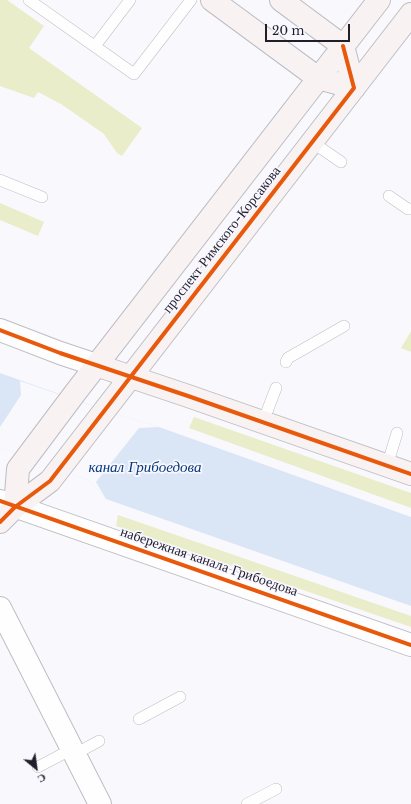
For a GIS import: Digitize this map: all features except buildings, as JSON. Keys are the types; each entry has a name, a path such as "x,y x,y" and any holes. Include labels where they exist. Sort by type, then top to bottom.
{"street":[{"path":"212,0 318,78 354,88"},
{"path":"281,0 343,46 354,88"},
{"name":"проспект Римского-Корсакова","path":"8,504 18,469 96,365 379,0"},
{"name":"проспект Римского-Корсакова","path":"8,504 50,481 354,88 409,21"},
{"path":"0,330 60,353 411,474"},
{"path":"0,522 8,504"},
{"name":"набережная канала Грибоедова","path":"8,504 411,644"},
{"path":"0,608 100,804"}],"lane":[{"path":"29,0 134,74 191,0"},
{"path":"95,46 130,0"},
{"path":"312,142 341,162"},
{"path":"0,180 42,196"},
{"path":"389,196 408,209 411,209"},
{"path":"286,362 288,358 344,326"},
{"path":"263,422 276,388"},
{"path":"386,466 398,432"},
{"path":"139,719 180,697"},
{"path":"38,767 99,741"},
{"path":"247,804 276,789"}],"green space":[{"path":"0,0 7,0 44,26 29,48 142,128 122,156 117,153 104,134 61,104 38,92 34,98 0,86"},
{"path":"0,203 44,222 38,236 0,220"},
{"path":"411,331 411,352 401,348"},
{"path":"194,417 411,493 411,508 189,428"},
{"path":"118,515 411,616 411,627 116,526"}],"water":[{"name":"канал Грибоедова","path":"0,373 110,412 159,427 411,517 411,606 106,499 90,481 0,447"}],"pier":[{"path":"20,381 159,427 139,428 96,482 106,499 90,481 0,447 0,427 21,395"}],"cycle path":[{"path":"0,522 15,507 50,481 354,88 343,46"},
{"path":"0,330 60,353 411,474"},
{"path":"0,501 411,645"}]}
